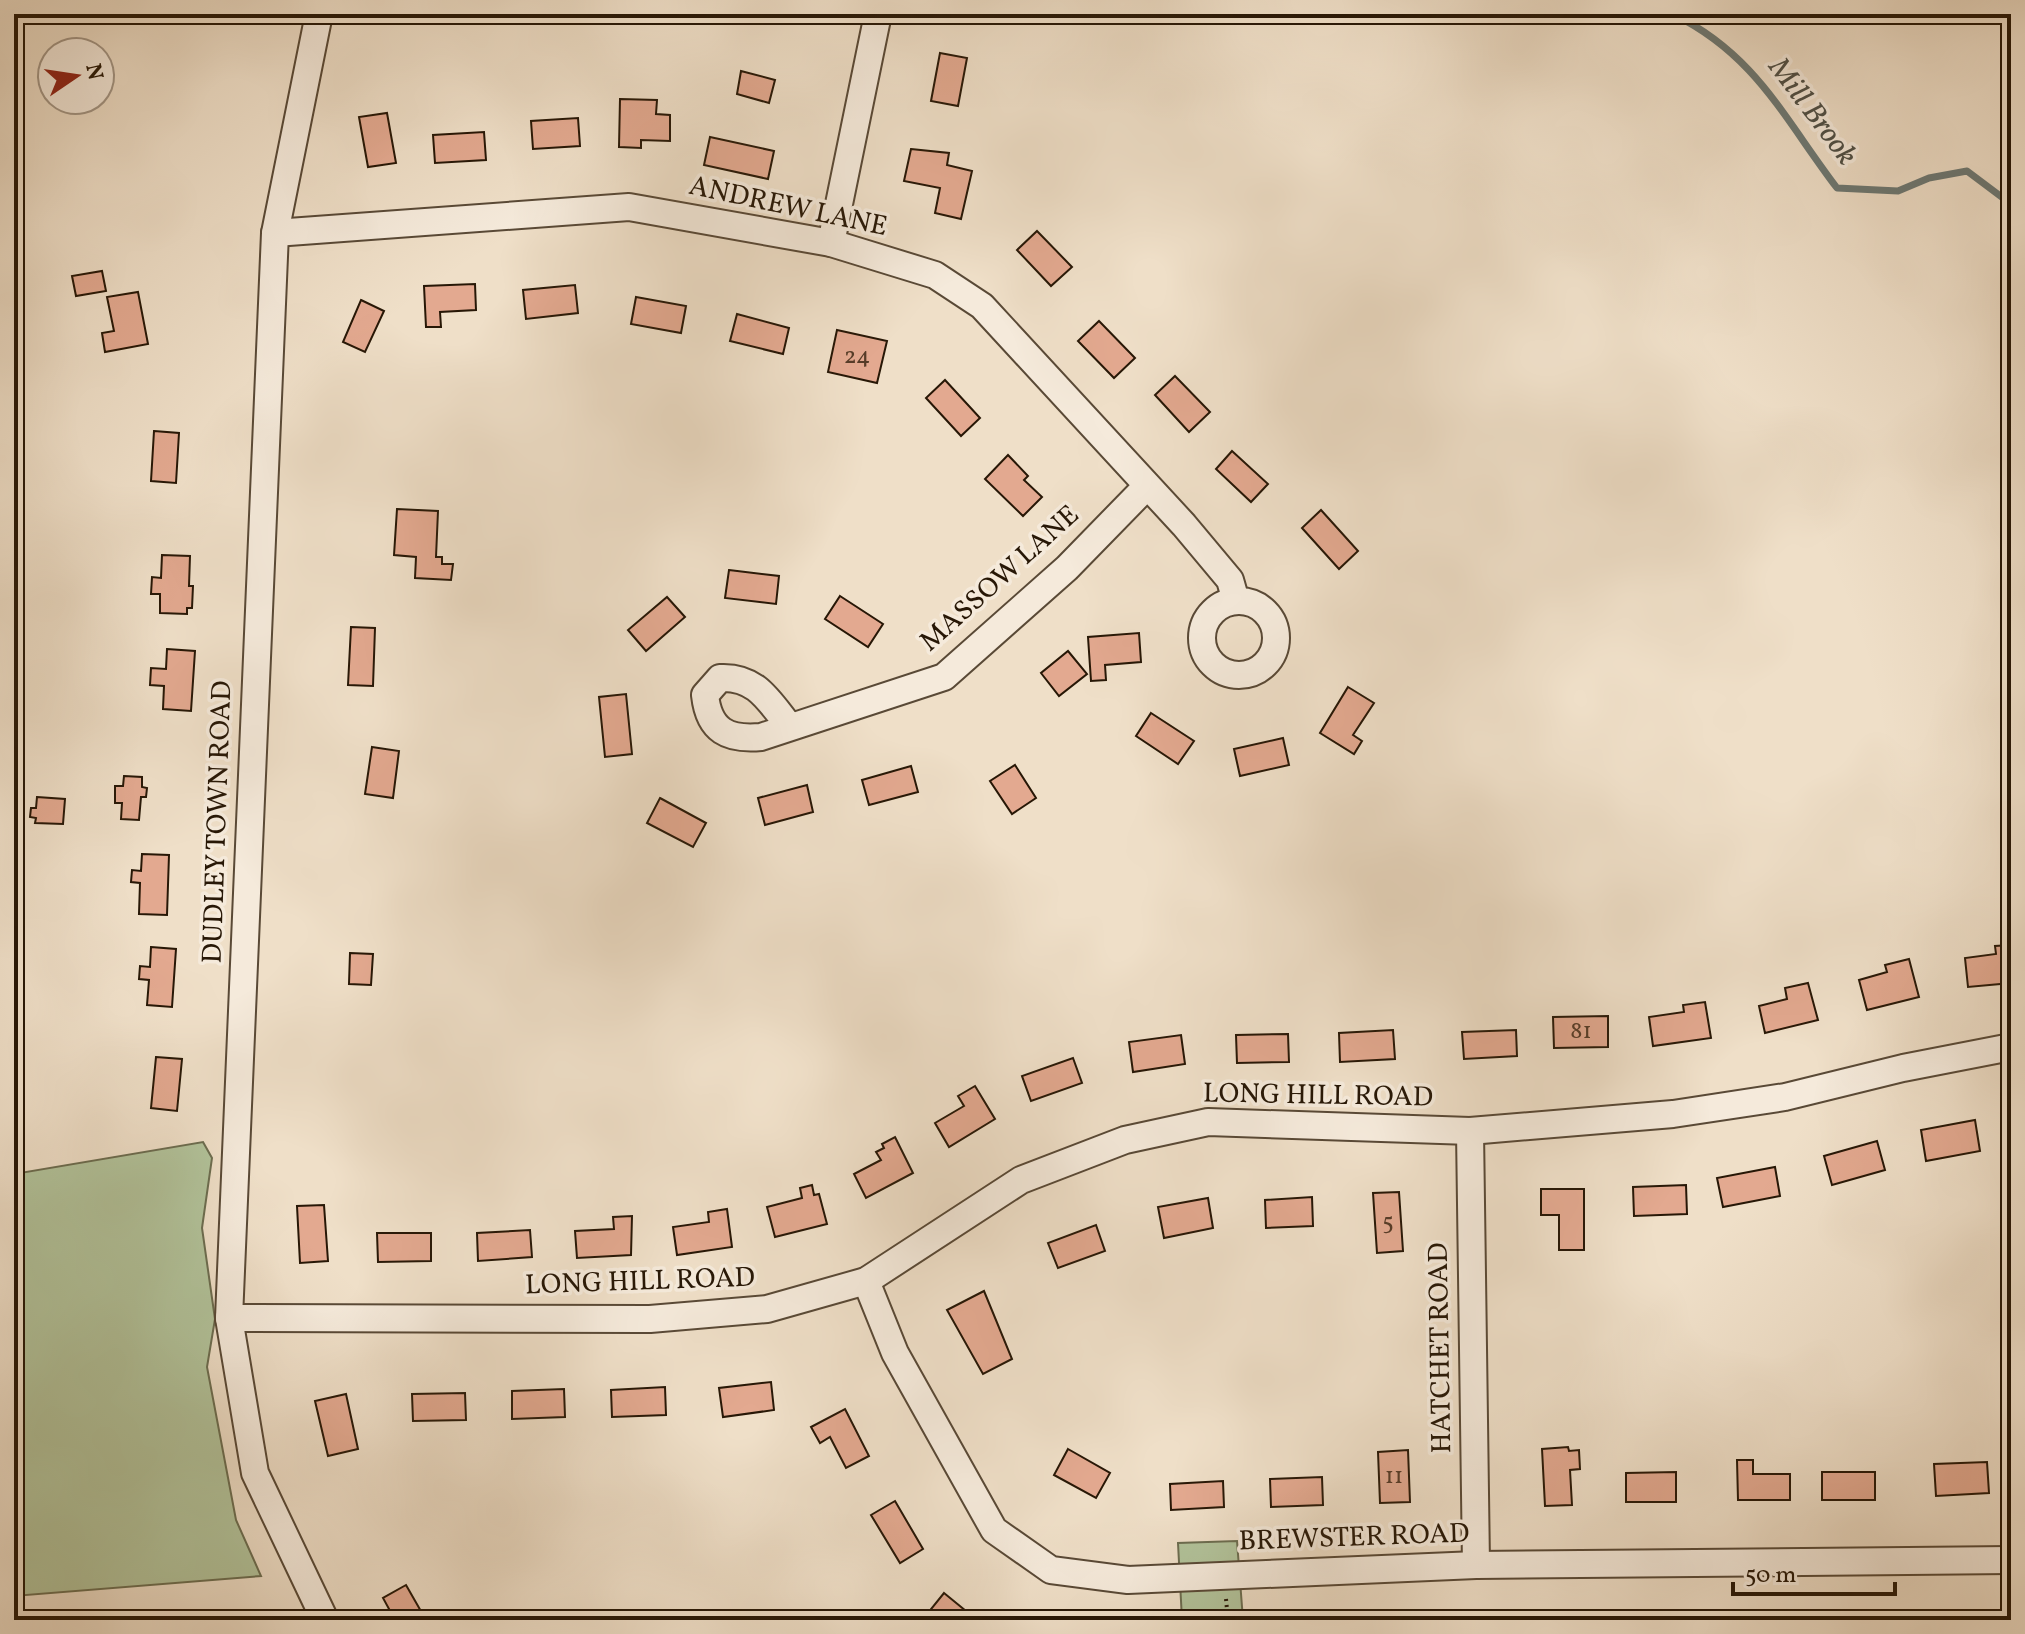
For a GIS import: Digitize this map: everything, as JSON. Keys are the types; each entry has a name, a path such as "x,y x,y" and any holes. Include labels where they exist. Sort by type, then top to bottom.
{"street":[{"name":"DUDLEY TOWN ROAD","path":"319,14 275,233 229,1318 255,1473 325,1620"},
{"path":"831,243 878,14"},
{"name":"ANDREW LANE","path":"275,233 629,207 831,243 935,275 982,306 1230,580 1236,601"},
{"name":"MASSOW LANE","path":"789,726 944,677 1067,568 1147,486"},
{"name":"LONG HILL ROAD","path":"229,1318 650,1319 767,1309 866,1281 1021,1180 1125,1140 1208,1122 1470,1131 1673,1114 1785,1097 1903,1068 2011,1047"},
{"name":"HATCHET ROAD","path":"1470,1131 1476,1565"},
{"name":"BREWSTER ROAD","path":"866,1281 895,1353 994,1530 1051,1570 1128,1580 1476,1565 2011,1560"}],"path":[{"path":"1225,1593 1228,1620"}],"green space":[{"path":"203,1142 212,1158 202,1228 215,1319 207,1367 236,1520 261,1576 14,1596 14,1174"},
{"path":"1237,1541 1243,1620 1182,1620 1178,1543"}],"building":[{"path":"940,53 967,58 958,106 931,101"},
{"path":"741,71 775,80 769,103 737,94"},
{"path":"620,99 657,100 656,114 670,115 670,141 641,140 641,148 619,147"},
{"path":"387,113 396,163 368,167 359,117"},
{"path":"578,118 580,146 533,149 531,121"},
{"path":"484,132 486,160 435,163 433,135"},
{"path":"710,137 774,151 768,179 704,165"},
{"path":"911,149 949,153 947,165 972,171 961,219 935,213 940,188 904,181"},
{"path":"1037,231 1072,267 1051,286 1017,250"},
{"path":"102,271 106,291 76,296 72,276"},
{"path":"475,284 476,310 440,312 441,327 426,327 424,286"},
{"path":"575,285 578,313 526,319 523,290"},
{"path":"138,292 148,344 105,352 102,333 114,331 107,297"},
{"path":"636,297 686,306 681,333 631,324"},
{"path":"361,300 384,311 365,352 343,342"},
{"path":"737,314 789,328 783,354 730,341"},
{"path":"1099,321 1135,358 1114,378 1078,341"},
{"path":"837,330 887,341 877,383 828,372"},
{"path":"1175,376 1210,412 1189,432 1155,395"},
{"path":"945,380 980,418 961,436 926,398"},
{"path":"154,431 179,433 176,483 151,481"},
{"path":"1232,451 1268,484 1251,502 1216,469"},
{"path":"1008,455 1028,476 1024,480 1042,497 1023,516 985,479"},
{"path":"397,509 438,511 436,557 442,557 442,564 453,564 451,580 415,578 416,557 394,555"},
{"path":"1321,510 1358,551 1339,569 1302,528"},
{"path":"162,555 190,556 192,608 187,608 187,614 160,613 160,594 151,594 152,577 161,578"},
{"path":"729,570 779,576 776,604 725,598"},
{"path":"840,596 883,624 868,647 825,619"},
{"path":"667,597 685,617 646,651 628,630"},
{"path":"351,627 375,628 373,686 348,685"},
{"path":"1139,633 1141,662 1105,665 1106,680 1091,681 1088,637"},
{"path":"167,649 195,651 191,711 163,709 164,686 150,685 151,668 166,669"},
{"path":"1068,651 1087,674 1059,696 1041,673"},
{"path":"1348,687 1374,703 1353,735 1362,741 1354,754 1320,733"},
{"path":"626,694 632,754 605,757 599,697"},
{"path":"1151,713 1194,741 1178,764 1136,736"},
{"path":"1283,738 1289,765 1240,776 1234,749"},
{"path":"372,747 399,751 393,798 365,794"},
{"path":"1015,765 1036,798 1012,814 990,781"},
{"path":"911,766 918,792 869,805 862,780"},
{"path":"124,776 142,777 142,787 147,788 146,797 141,797 139,820 121,819 122,803 115,803 115,786 123,786"},
{"path":"807,785 813,812 765,825 758,798"},
{"path":"37,797 65,799 63,824 35,823 36,818 30,817 31,808 36,808"},
{"path":"660,798 706,823 693,847 647,823"},
{"path":"142,854 169,855 167,915 139,914 140,883 131,882 132,870 141,871"},
{"path":"2011,945 2011,983 1968,987 1965,958 1996,954 1995,946"},
{"path":"151,947 176,949 172,1007 147,1005 149,980 139,979 140,966 150,967"},
{"path":"350,953 373,954 371,985 349,984"},
{"path":"1909,959 1919,997 1867,1010 1859,980 1887,972 1885,965"},
{"path":"1808,983 1818,1020 1765,1033 1759,1006 1787,999 1785,988"},
{"path":"1705,1002 1711,1038 1653,1046 1649,1017 1684,1012 1683,1005"},
{"path":"1608,1016 1608,1047 1554,1048 1553,1017"},
{"path":"1393,1030 1395,1059 1340,1062 1339,1033"},
{"path":"1516,1030 1517,1056 1464,1059 1462,1032"},
{"path":"1288,1034 1289,1062 1237,1063 1236,1035"},
{"path":"1181,1035 1185,1064 1133,1072 1129,1042"},
{"path":"156,1057 182,1059 177,1111 151,1108"},
{"path":"1073,1058 1082,1083 1031,1101 1022,1076"},
{"path":"975,1086 995,1119 949,1147 935,1123 964,1106 958,1096"},
{"path":"1975,1120 1980,1151 1926,1161 1921,1130"},
{"path":"895,1137 913,1173 866,1198 854,1174 881,1160 876,1152 884,1148 882,1144"},
{"path":"1877,1141 1885,1170 1832,1185 1824,1156"},
{"path":"1775,1167 1780,1196 1723,1207 1717,1178"},
{"path":"812,1185 814,1195 819,1194 827,1224 775,1237 767,1207 802,1198 800,1188"},
{"path":"1686,1185 1687,1214 1634,1216 1633,1187"},
{"path":"1541,1189 1584,1189 1584,1250 1559,1250 1559,1215 1541,1215"},
{"path":"1399,1192 1403,1251 1377,1253 1373,1193"},
{"path":"1312,1197 1313,1226 1266,1228 1265,1200"},
{"path":"1208,1198 1213,1228 1164,1238 1158,1207"},
{"path":"324,1205 328,1261 300,1263 297,1206"},
{"path":"727,1209 732,1247 677,1255 673,1227 709,1222 708,1212"},
{"path":"632,1216 631,1255 577,1258 575,1231 614,1229 613,1217"},
{"path":"1096,1225 1105,1251 1058,1268 1048,1243"},
{"path":"530,1230 532,1257 478,1261 477,1233"},
{"path":"377,1233 431,1233 431,1261 378,1262"},
{"path":"984,1291 1012,1359 983,1374 947,1310"},
{"path":"771,1382 774,1410 723,1417 719,1388"},
{"path":"665,1387 666,1415 612,1417 611,1390"},
{"path":"564,1389 565,1417 512,1419 512,1391"},
{"path":"465,1393 466,1420 413,1421 412,1394"},
{"path":"346,1394 358,1449 328,1456 315,1401"},
{"path":"845,1409 869,1456 846,1468 830,1437 820,1443 811,1427"},
{"path":"1568,1447 1569,1451 1579,1450 1580,1469 1570,1470 1572,1505 1545,1506 1542,1449"},
{"path":"1068,1449 1110,1473 1096,1498 1054,1475"},
{"path":"1408,1450 1410,1502 1380,1503 1378,1452"},
{"path":"1737,1460 1753,1460 1753,1474 1790,1474 1790,1500 1738,1500"},
{"path":"1987,1462 1989,1493 1936,1496 1934,1464"},
{"path":"1676,1472 1676,1502 1626,1502 1626,1473"},
{"path":"1822,1472 1875,1472 1875,1500 1822,1500"},
{"path":"1322,1477 1323,1505 1271,1507 1270,1479"},
{"path":"1223,1481 1224,1507 1171,1510 1170,1484"},
{"path":"895,1501 923,1549 900,1563 871,1515"},
{"path":"406,1585 426,1620 395,1620 383,1598"},
{"path":"944,1593 977,1620 934,1620 927,1614"}],"waterway":[{"name":"Mill Brook","path":"1673,14 1702,30 1747,68 1837,188 1898,191 1929,178 1967,171 2011,204"}]}
